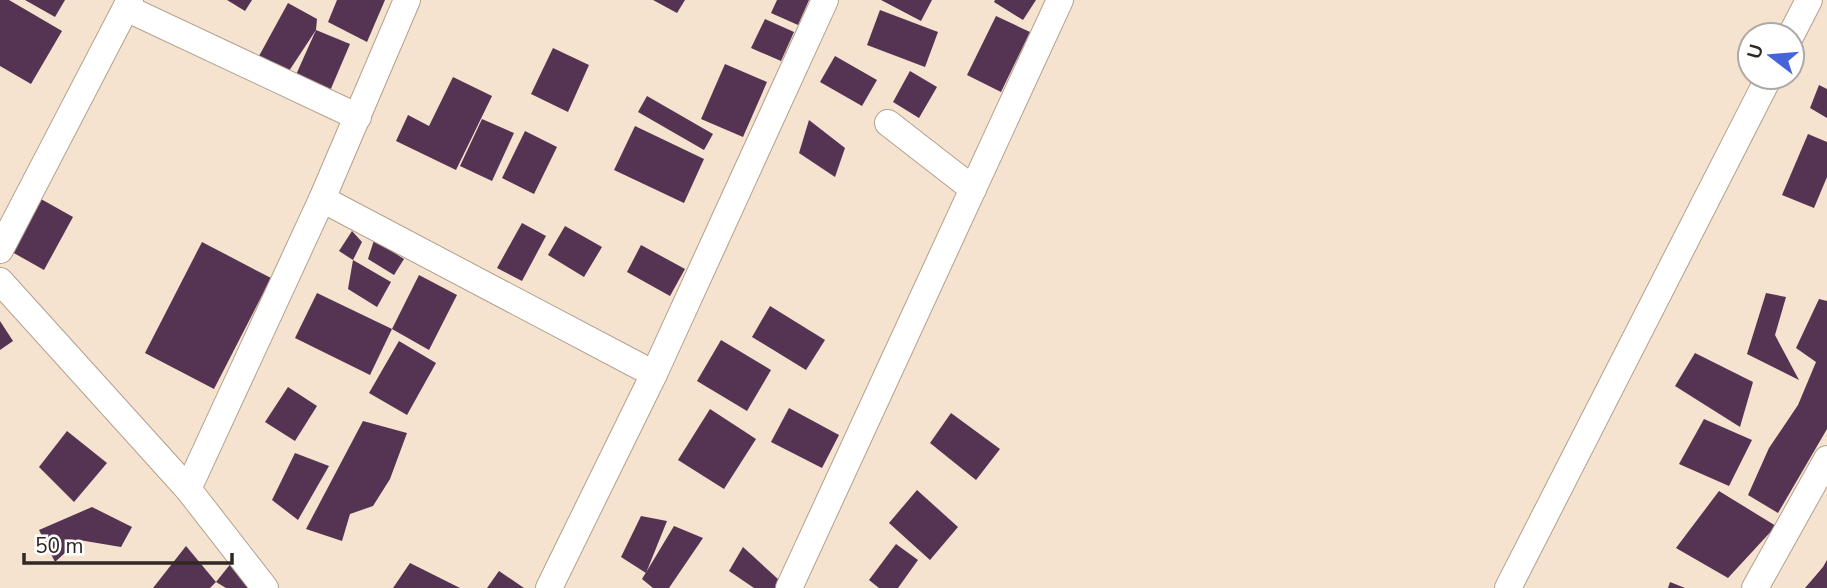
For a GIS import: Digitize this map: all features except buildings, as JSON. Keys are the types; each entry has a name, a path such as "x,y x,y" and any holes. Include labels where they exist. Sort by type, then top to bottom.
{"street":[{"path":"188,489 358,117 407,0"},
{"path":"549,588 653,374 825,0"},
{"path":"789,588 1060,0"},
{"path":"1798,21 1809,0"},
{"path":"0,250 128,4 358,117"},
{"path":"1508,588 1762,91"},
{"path":"888,123 973,189"},
{"path":"321,199 653,374"},
{"path":"0,281 188,489 265,588"},
{"path":"1755,588 1827,459"}]}
